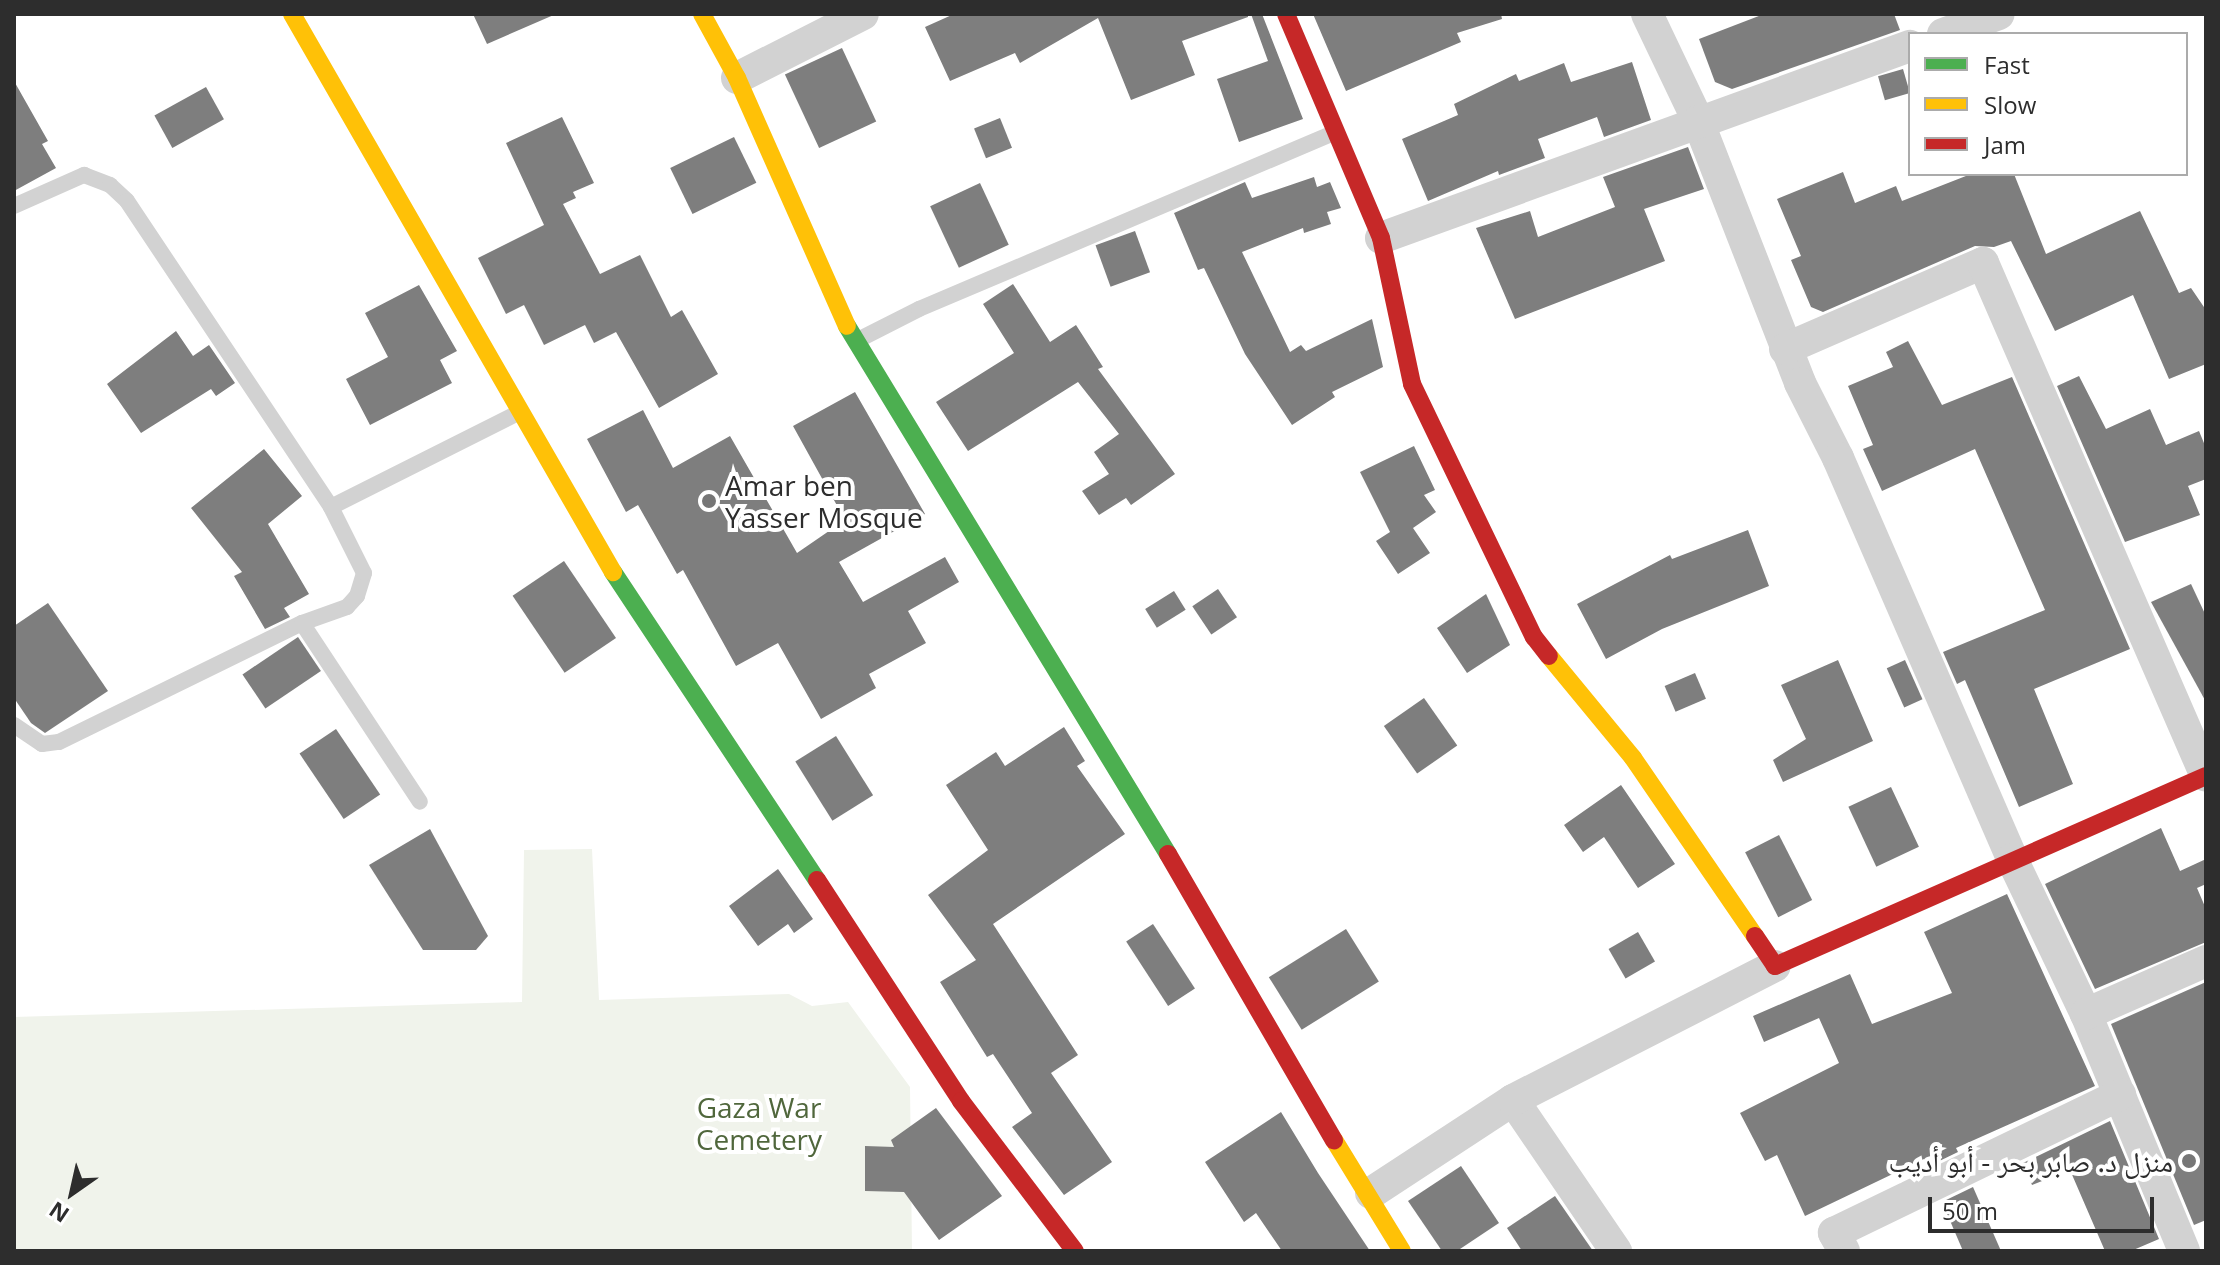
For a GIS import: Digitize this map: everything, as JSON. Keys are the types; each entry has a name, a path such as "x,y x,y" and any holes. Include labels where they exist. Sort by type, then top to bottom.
{"street":[{"path":"292,14 518,413 639,617 781,824 961,1101 1075,1251"},
{"path":"702,14 737,78 854,342 1126,780 1256,1012 1371,1193 1402,1251"},
{"path":"737,78 863,14"},
{"path":"1286,14 1381,238 1412,384 1534,637 1633,758 1775,966"},
{"path":"1647,14 1698,121 1785,349 1850,485 2012,859 2086,1014 2184,1251"},
{"path":"1949,32 1999,14"},
{"path":"1381,238 1908,47"},
{"path":"1371,1193 1513,1100 1775,966 2206,776 1983,263 1785,349"},
{"path":"2086,1014 2206,961"},
{"path":"1844,1251 1834,1233 2120,1095"},
{"path":"1513,1100 1616,1251"}],"lane":[{"path":"854,342 919,309 1335,133"},
{"path":"14,206 84,175 110,185 127,201 331,507 364,573 357,596 347,607 302,623 59,742 42,744 14,725"},
{"path":"331,507 518,413"},
{"path":"302,623 420,802"}],"green space":[{"name":"Gaza War Cemetery","path":"592,849 599,1000 789,994 812,1006 848,1002 910,1087 912,1251 14,1251 14,1017 522,1002 524,850"}],"building":[{"path":"473,14 556,14 487,44"},
{"path":"954,14 1248,14 1248,17 1182,41 1195,75 1131,100 1098,18 1020,63 1015,53 950,81 925,27"},
{"path":"1251,14 1262,14 1303,119 1239,142 1217,79 1268,61"},
{"path":"1313,14 1501,14 1502,19 1457,33 1461,42 1346,91"},
{"path":"1764,14 1894,14 1900,30 1732,89 1715,82 1699,39"},
{"path":"842,48 876,121 819,148 785,75"},
{"path":"1632,62 1651,120 1604,137 1597,117 1538,139 1545,158 1499,175 1498,171 1428,201 1402,139 1458,115 1454,104 1516,74 1519,81 1564,63 1571,82"},
{"path":"1903,69 1908,94 1885,100 1878,76"},
{"path":"14,81 48,141 42,144 56,168 14,191"},
{"path":"206,87 224,119 172,148 154,116"},
{"path":"562,117 594,183 573,192 576,198 563,204 600,274 640,255 671,317 682,310 718,374 659,408 616,332 594,343 585,325 544,345 524,305 506,314 478,258 544,225 506,143"},
{"path":"1000,118 1012,148 986,158 974,128"},
{"path":"734,137 756,183 693,214 670,168"},
{"path":"1688,147 1704,189 1644,209 1665,261 1515,319 1476,228 1530,211 1538,237 1615,207 1603,177"},
{"path":"1843,172 1855,203 1896,186 1902,201 1966,176 2015,176 2046,254 2140,211 2179,293 2191,288 2206,310 2206,364 2169,379 2133,295 2055,331 2011,241 1994,247 1975,246 1823,312 1811,307 1791,260 1801,256 1777,199"},
{"path":"1314,177 1317,187 1330,182 1341,208 1327,212 1331,224 1304,233 1303,228 1242,252 1290,352 1301,345 1306,351 1372,319 1383,367 1332,392 1335,397 1292,425 1245,354 1204,268 1198,270 1174,213 1245,182 1252,198"},
{"path":"980,183 1009,245 959,268 930,206"},
{"path":"1135,231 1150,272 1111,287 1096,245"},
{"path":"1013,284 1050,342 1076,325 1103,367 1098,369 1175,474 1131,505 1126,498 1099,515 1082,491 1109,474 1094,452 1119,434 1078,382 968,451 936,402 1014,353 983,304"},
{"path":"419,285 457,351 440,360 452,383 370,425 346,379 388,357 365,313"},
{"path":"176,331 193,356 209,345 235,383 216,396 211,389 141,433 107,384"},
{"path":"1908,341 1942,405 2012,377 2130,649 2034,689 2073,784 2019,807 1965,680 1957,684 1943,652 2045,610 1975,449 1882,491 1863,449 1873,445 1848,386 1893,367 1886,352"},
{"path":"2079,376 2106,429 2150,409 2166,445 2199,431 2206,448 2206,479 2188,486 2200,515 2125,542 2057,386"},
{"path":"855,392 925,514 839,562 863,602 945,557 959,582 908,611 926,643 869,674 876,688 821,719 778,643 736,666 683,570 677,574 638,505 626,512 587,439 643,410 673,468 730,436 797,553 845,520 793,426"},
{"path":"1414,446 1435,490 1424,495 1436,512 1413,528 1430,553 1398,574 1376,541 1390,532 1360,472"},
{"path":"264,449 302,496 268,524 309,594 284,608 290,617 265,629 234,576 242,572 191,508"},
{"path":"1748,530 1769,586 1662,629 1606,659 1577,604 1670,555 1672,559"},
{"path":"564,561 616,638 565,673 513,596"},
{"path":"2191,584 2206,616 2206,702 2151,602"},
{"path":"1218,589 1237,617 1211,635 1192,606"},
{"path":"1174,591 1186,610 1157,628 1145,609"},
{"path":"1486,594 1510,645 1467,673 1437,628"},
{"path":"48,603 108,691 45,733 31,723 14,698 14,626"},
{"path":"298,637 321,671 265,708 242,674"},
{"path":"1838,660 1873,741 1783,782 1773,760 1806,739 1781,685"},
{"path":"1905,660 1922,699 1904,707 1887,668"},
{"path":"1695,673 1706,699 1676,712 1665,686"},
{"path":"1424,698 1457,746 1417,774 1384,726"},
{"path":"1064,727 1085,761 1077,766 1125,834 993,924 1078,1055 1051,1073 1112,1162 1064,1195 1012,1127 1032,1113 993,1054 987,1057 940,982 976,960 928,895 988,850 946,785 996,752 1005,766"},
{"path":"336,729 380,794 344,819 300,754"},
{"path":"836,736 873,795 832,821 795,761"},
{"path":"1621,785 1675,864 1638,888 1604,837 1583,852 1564,825"},
{"path":"1891,787 1919,847 1876,867 1848,807"},
{"path":"2161,828 2180,871 2206,859 2206,884 2197,888 2206,909 2206,942 2095,989 2045,884"},
{"path":"430,829 488,936 476,950 423,950 369,865"},
{"path":"1779,835 1812,900 1778,917 1745,852"},
{"path":"778,869 813,919 794,933 788,924 758,946 729,906"},
{"path":"2007,894 2095,1086 1956,1148 1958,1152 1927,1167 1924,1159 1805,1216 1777,1155 1765,1161 1740,1113 1839,1063 1819,1018 1764,1042 1753,1016 1850,974 1872,1024 1952,993 1924,932"},
{"path":"1153,924 1195,989 1168,1006 1126,941"},
{"path":"1346,929 1379,982 1302,1030 1269,977"},
{"path":"1638,932 1655,961 1626,978 1609,949"},
{"path":"2206,982 2206,1220 2194,1225 2111,1024"},
{"path":"936,1108 1002,1196 939,1240 904,1192 865,1191 865,1146 894,1147 891,1140"},
{"path":"1281,1112 1370,1251 1282,1251 1256,1213 1244,1222 1205,1162"},
{"path":"2110,1121 2159,1239 2131,1251 2105,1251 2070,1170 2032,1185 2023,1163"},
{"path":"1461,1166 1499,1223 1457,1251 1442,1251 1408,1201"},
{"path":"1973,1187 2001,1251 1963,1251 1942,1202"},
{"path":"1555,1196 1593,1251 1522,1251 1507,1228"}],"traffic: fast":[{"path":"847,326 1168,854"},
{"path":"613,572 817,880"}],"traffic: slow":[{"path":"292,14 613,572"},
{"path":"702,14 737,78 847,326"},
{"path":"1549,656 1633,758 1755,936"},
{"path":"1334,1140 1402,1251"}],"traffic: jam":[{"path":"1286,14 1381,238 1412,384 1534,637 1549,656"},
{"path":"1755,936 1775,966 2206,776"},
{"path":"1168,854 1334,1140"},
{"path":"817,880 961,1101 1075,1251"}],"place":[{"name":"Amar ben Yasser Mosque","path":"709,501"},
{"name":"منزل د. صابر بحر - أبو أديب","path":"2189,1161"}]}
